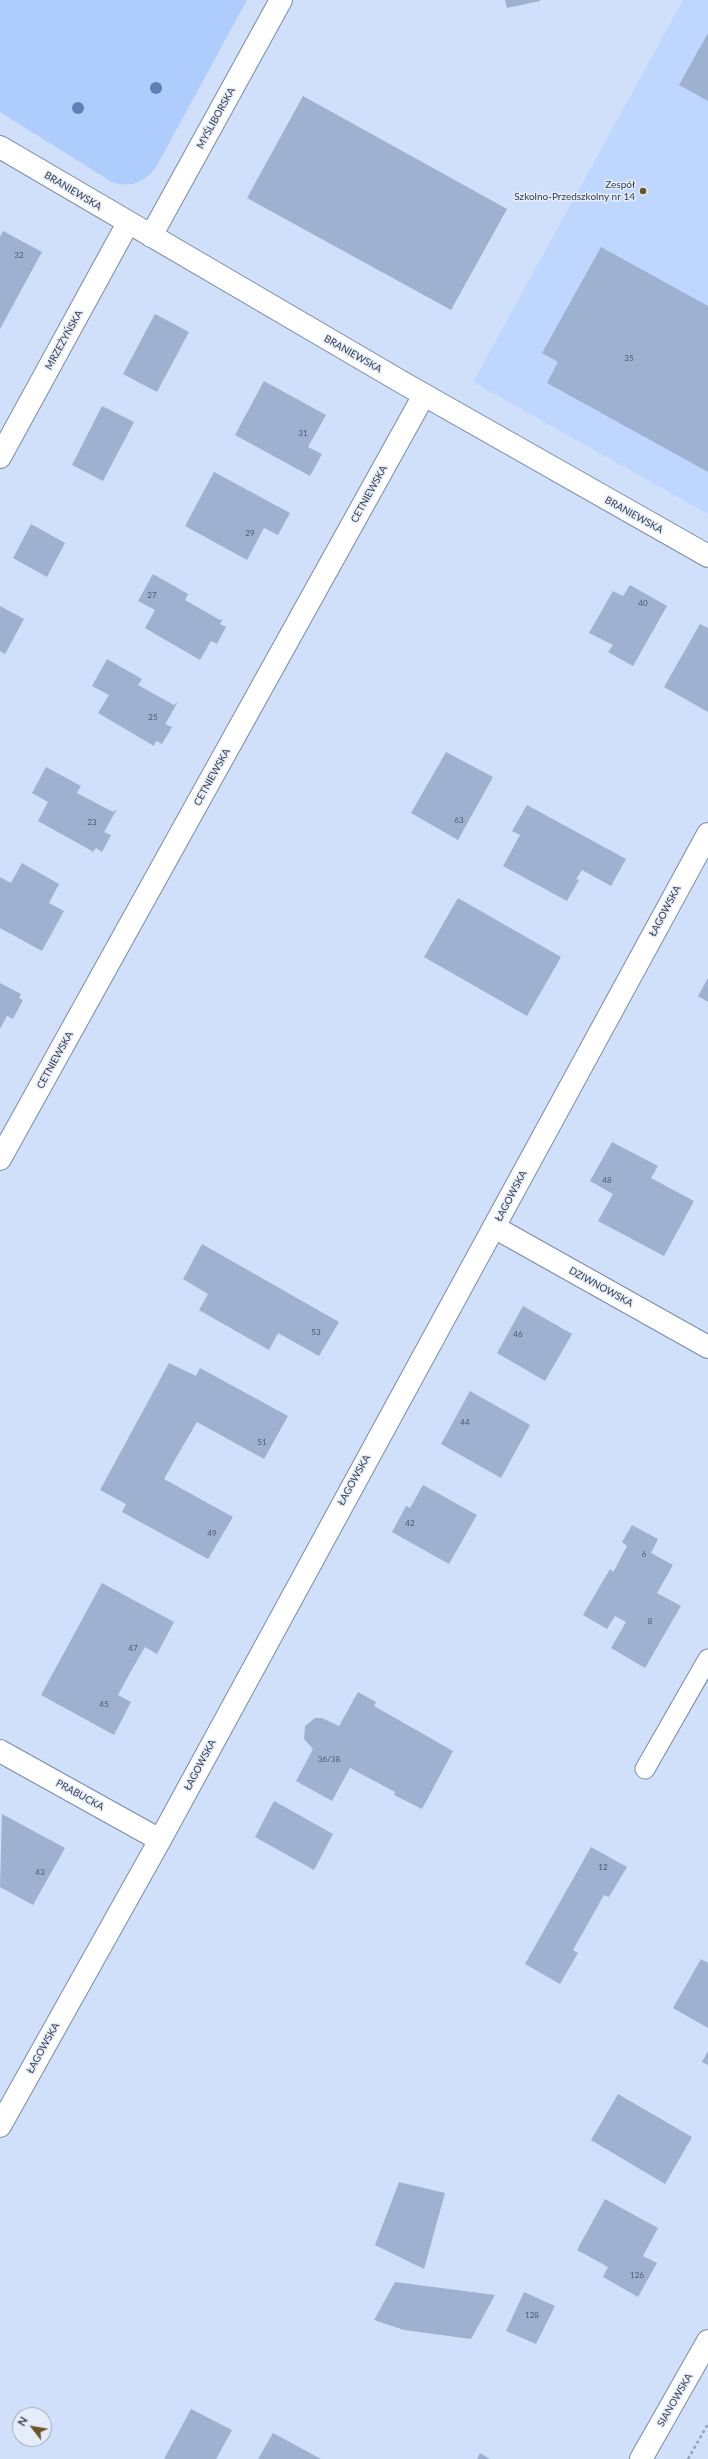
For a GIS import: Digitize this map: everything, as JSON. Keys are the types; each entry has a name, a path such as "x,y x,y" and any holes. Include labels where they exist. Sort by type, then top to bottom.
{"street":[{"name":"MYŚLIBORSKA","path":"151,236 281,0"},
{"name":"BRANIEWSKA","path":"0,147 424,395 708,556"},
{"name":"MRZEŻYŃSKA","path":"0,457 128,223"},
{"name":"CETNIEWSKA","path":"0,1159 424,395"},
{"name":"ŁAGOWSKA","path":"0,2126 160,1840 320,1541 494,1227 708,834"},
{"name":"DZIWNOWSKA","path":"494,1227 708,1347"},
{"name":"PRABUCKA","path":"0,1751 160,1840"},
{"name":"SIANOWSKA","path":"641,2459 708,2341"}],"lane":[{"path":"645,1769 708,1659"}],"path":[{"path":"688,2459 708,2424"}],"shaded area":[{"path":"0,0 247,0 155,169 141,181 131,184 119,184 112,182 0,112"},
{"name":"Zespół Szkolno-Przedszkolny nr 14","path":"683,0 708,0 708,514 473,382"}],"building":[{"path":"505,0 540,0 540,1 507,8"},
{"path":"708,33 708,101 679,85"},
{"path":"303,96 507,209 451,310 247,198"},
{"path":"3,231 42,252 0,329 0,237"},
{"path":"601,247 708,306 708,472 547,383 558,362 542,353"},
{"path":"155,314 189,332 157,392 123,374"},
{"path":"264,381 326,415 308,447 322,454 310,476 235,435"},
{"path":"102,406 134,422 103,481 72,465"},
{"path":"214,472 290,513 278,535 264,528 247,560 185,526"},
{"path":"31,524 65,543 47,577 13,558"},
{"path":"153,574 188,594 185,600 220,620 223,619 220,624 226,627 217,644 211,641 200,660 145,628 155,610 138,601"},
{"path":"630,585 667,606 633,666 608,652 613,645 589,633 613,591 623,596"},
{"path":"0,606 24,619 5,654 0,651"},
{"path":"700,624 708,628 708,712 664,687"},
{"path":"107,659 142,679 138,685 174,705 178,702 165,724 172,727 162,744 156,741 154,746 98,713 109,695 92,686"},
{"path":"446,752 493,777 458,840 411,813"},
{"path":"46,767 81,786 77,793 113,812 117,809 104,832 111,835 102,852 96,848 92,853 92,851 38,821 48,802 32,793"},
{"path":"527,805 626,859 611,886 582,870 576,879 579,880 567,901 503,866 520,835 512,831"},
{"path":"22,863 59,884 49,903 64,911 42,951 0,928 0,877 11,883"},
{"path":"458,898 561,957 527,1016 424,957"},
{"path":"708,978 708,1002 698,996"},
{"path":"0,983 21,994 19,998 23,1000 13,1019 7,1016 0,1029"},
{"path":"612,1142 658,1166 651,1178 694,1201 664,1256 598,1221 613,1194 590,1181"},
{"path":"202,1244 339,1322 319,1356 278,1333 269,1350 199,1310 208,1294 183,1279"},
{"path":"523,1306 572,1334 545,1381 497,1353"},
{"path":"169,1363 196,1376 200,1368 288,1416 264,1459 197,1422 164,1479 233,1517 208,1559 122,1512 126,1504 100,1490"},
{"path":"470,1391 530,1425 501,1478 441,1444"},
{"path":"423,1485 477,1515 449,1564 392,1532 406,1506 410,1508"},
{"path":"632,1525 658,1539 651,1553 673,1565 657,1593 681,1606 645,1668 611,1648 626,1622 615,1616 607,1629 583,1615 610,1569 613,1572 615,1569 627,1546 622,1542"},
{"path":"102,1583 174,1622 157,1654 145,1647 118,1695 131,1702 114,1735 41,1695"},
{"path":"358,1692 376,1702 374,1706 453,1751 422,1809 394,1795 395,1792 350,1768 332,1801 296,1781 313,1749 304,1739 305,1726 315,1718 322,1718 339,1726"},
{"path":"274,1801 333,1834 314,1870 255,1837"},
{"path":"2,1814 65,1848 33,1905 0,1887"},
{"path":"591,1847 627,1867 609,1897 604,1895 573,1950 578,1953 560,1984 525,1964"},
{"path":"701,1959 708,1963 708,2028 673,2008"},
{"path":"708,2051 708,2065 702,2062"},
{"path":"618,2094 692,2137 665,2184 591,2140"},
{"path":"399,2182 445,2193 424,2269 375,2245"},
{"path":"605,2199 658,2228 643,2256 657,2263 638,2297 603,2277 608,2267 577,2250"},
{"path":"395,2282 495,2295 471,2339 404,2330 374,2320"},
{"path":"524,2292 555,2306 536,2344 506,2331"},
{"path":"191,2409 232,2430 216,2459 164,2459"},
{"path":"273,2433 310,2453 321,2459 258,2459"},
{"path":"480,2453 490,2459 477,2459"}],"place":[{"name":"Zespół Szkolno-Przedszkolny nr 14","path":"643,191"}]}
